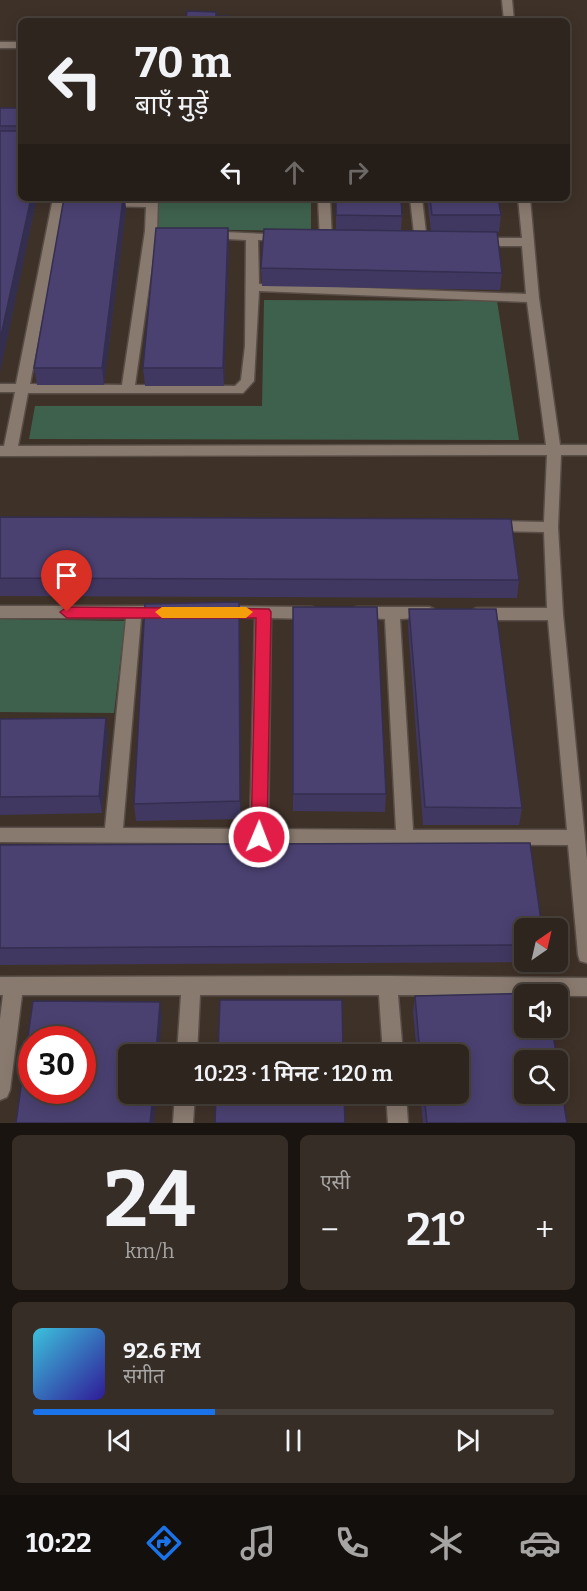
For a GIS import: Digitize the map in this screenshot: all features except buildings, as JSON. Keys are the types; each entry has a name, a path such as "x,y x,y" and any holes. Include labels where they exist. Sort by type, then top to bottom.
{"street":[{"path":"507,0 509,18"},
{"path":"0,45 18,45"},
{"path":"62,201 23,388 5,451 587,450"},
{"path":"93,203 151,201 157,232 128,389"},
{"path":"324,201 326,241"},
{"path":"416,201 421,242"},
{"path":"524,201 533,298 554,451 551,527 555,614 587,955"},
{"path":"196,233 273,237"},
{"path":"0,388 225,392 243,387 247,381 251,346 252,236"},
{"path":"468,242 528,242"},
{"path":"252,287 533,298"},
{"path":"479,526 551,527"},
{"path":"0,612 181,612"},
{"path":"113,836 118,727 134,612"},
{"path":"205,612 555,614"},
{"path":"259,837 264,612"},
{"path":"392,613 405,838"},
{"path":"0,835 576,838"},
{"path":"0,1090 7,986 190,988 388,984 587,987"},
{"path":"388,984 392,1044"},
{"path":"187,1044 190,988"},
{"path":"183,1123 184,1104"},
{"path":"397,1104 398,1123"}],"green space":[{"path":"157,201 311,201 311,231 153,229"},
{"path":"264,300 497,301 519,440 29,439 35,406 262,406"},
{"path":"0,619 125,621 114,713 0,712"}],"slow traffic":[{"path":"162,612 246,612"}],"route":[{"path":"67,612 264,612 259,837"}]}
